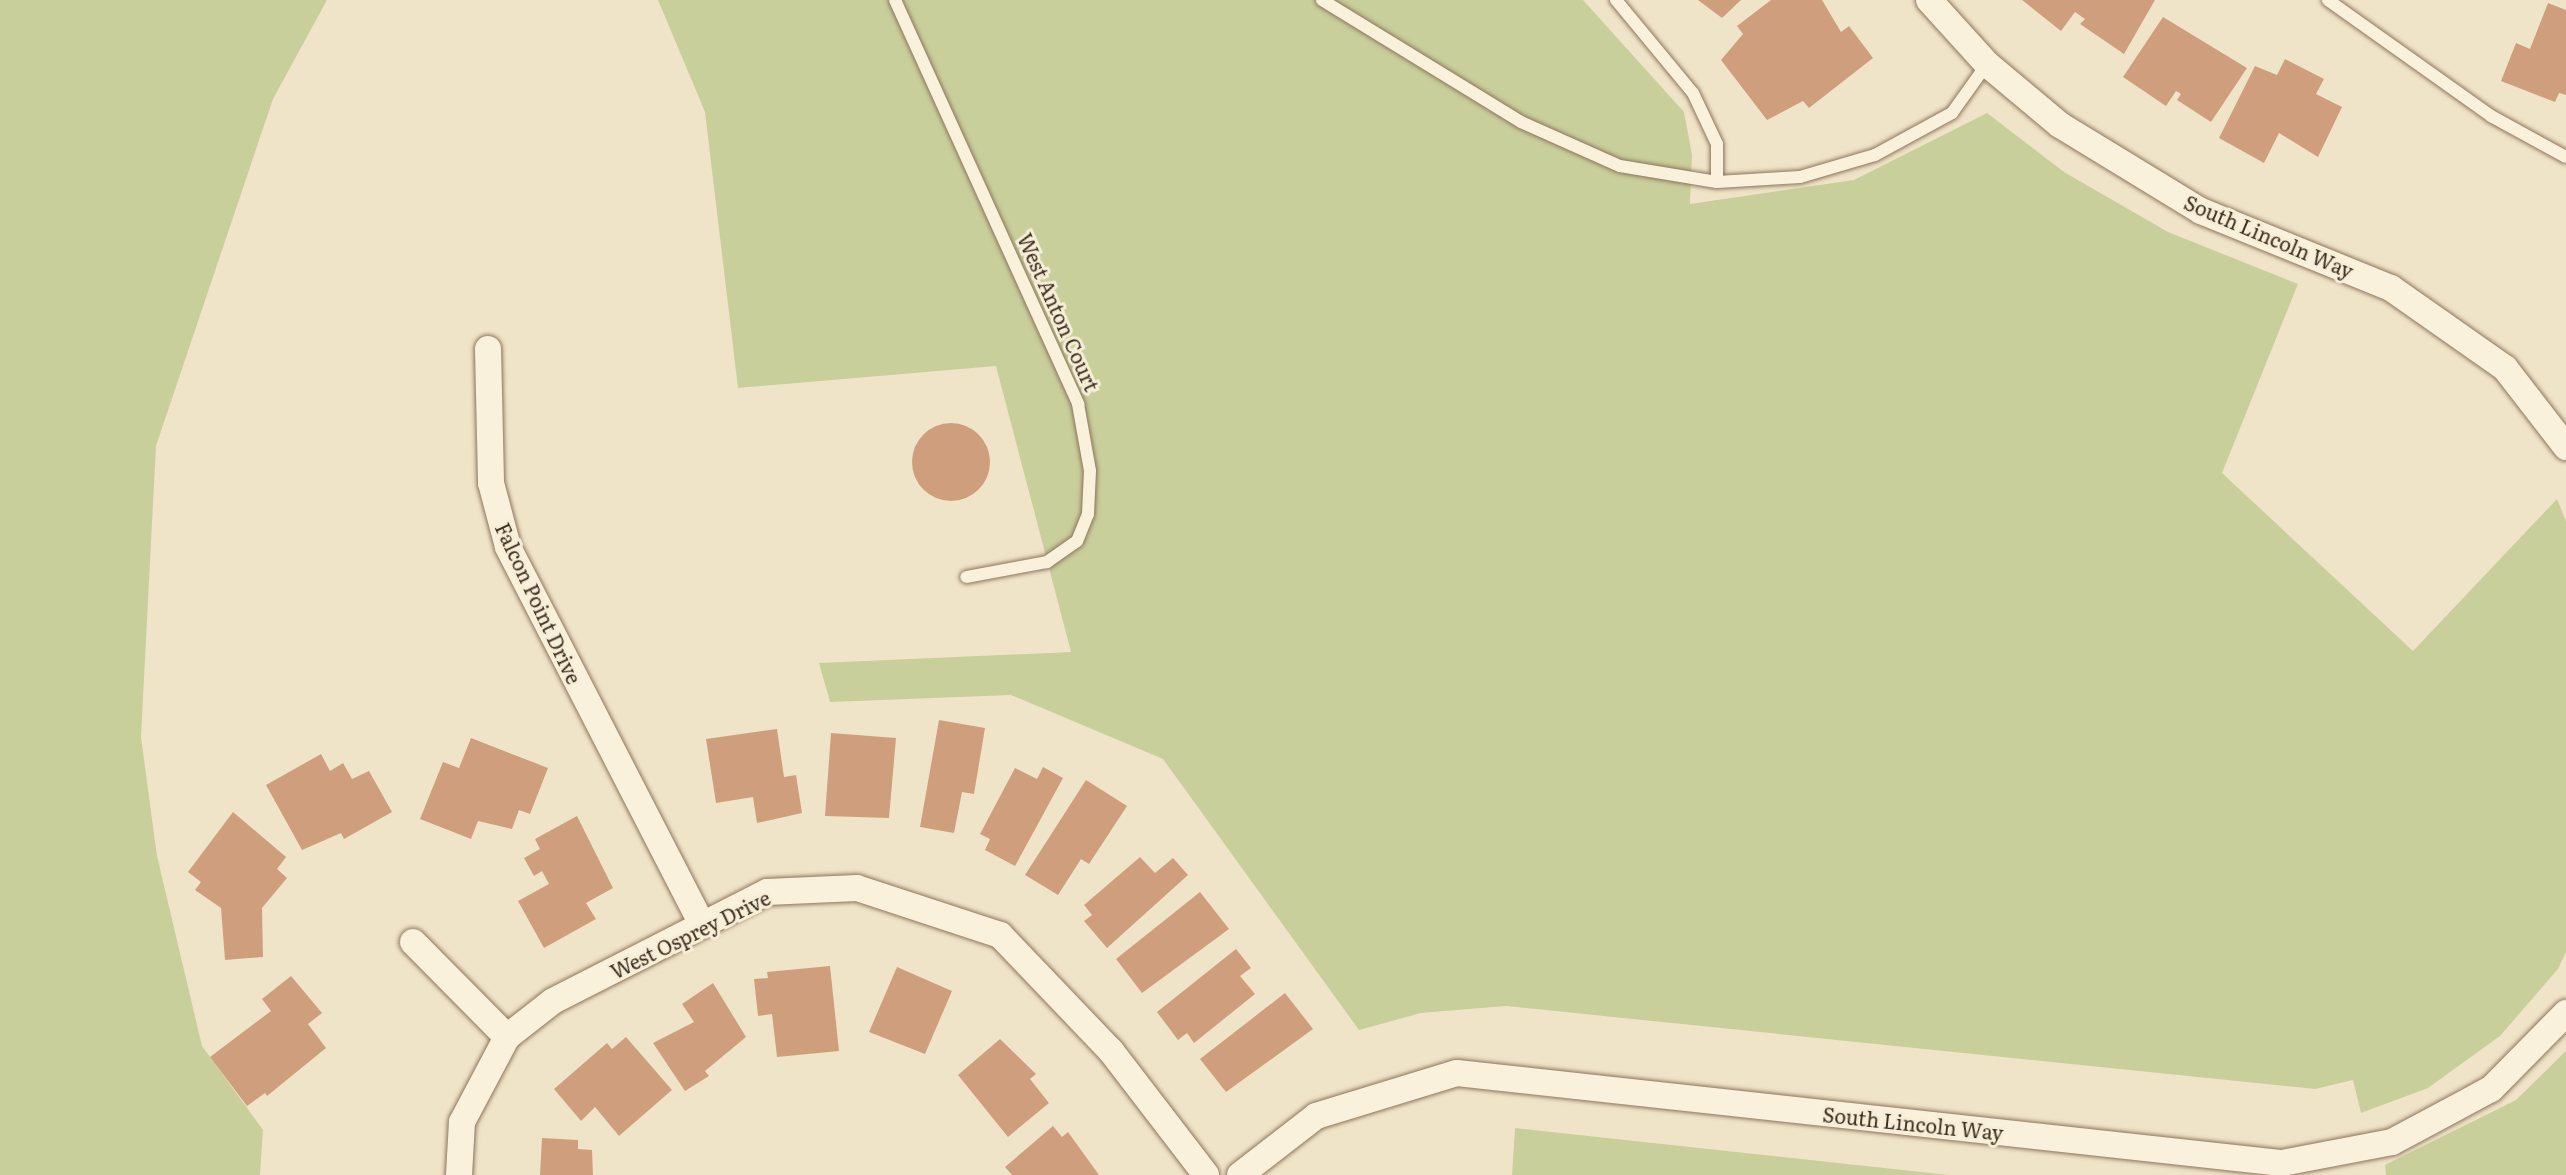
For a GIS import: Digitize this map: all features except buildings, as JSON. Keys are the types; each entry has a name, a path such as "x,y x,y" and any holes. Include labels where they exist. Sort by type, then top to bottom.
{"street":[{"name":"South Lincoln Way","path":"1929,0 1987,64 2060,125 2201,211 2391,288 2505,368 2566,447"},
{"name":"Falcon Point Drive","path":"488,349 487,438 499,523 591,711 702,925"},
{"name":"West Osprey Drive","path":"507,1037 553,1001 767,892 857,888 1000,935 1111,1051 1206,1175"},
{"path":"413,942 507,1037 462,1122 459,1175"},
{"name":"South Lincoln Way","path":"1240,1175 1316,1116 1457,1073 2282,1163 2392,1142 2491,1089 2566,1013"}],"lane":[{"name":"West Anton Court","path":"895,0 1078,404 1090,471 1088,514 1077,541 1047,562 966,577"},
{"path":"1322,0 1521,122 1620,166 1717,182 1800,177 1875,155 1952,113 1987,64"},
{"path":"1616,0 1693,93 1717,144 1717,182"},
{"path":"2328,0 2491,116 2566,157"}],"green space":[{"path":"0,0 327,0 273,99 156,446 141,737 157,856 202,1046 263,1130 260,1175 0,1175"},
{"path":"658,0 1583,0 1684,112 1692,155 1690,204 1854,180 1987,113 2064,172 2168,232 2298,284 2222,473 2413,651 2557,499 2566,521 2566,952 2558,969 2500,1036 2428,1088 2361,1113 2353,1080 2315,1089 1506,1006 1421,1013 1359,1030 1163,759 1011,695 830,702 819,663 1071,652 996,366 738,388 705,112"},
{"path":"2566,1051 2566,1175 2386,1175 2385,1165 2516,1100"},
{"path":"1515,1128 1949,1175 1512,1175"}]}
